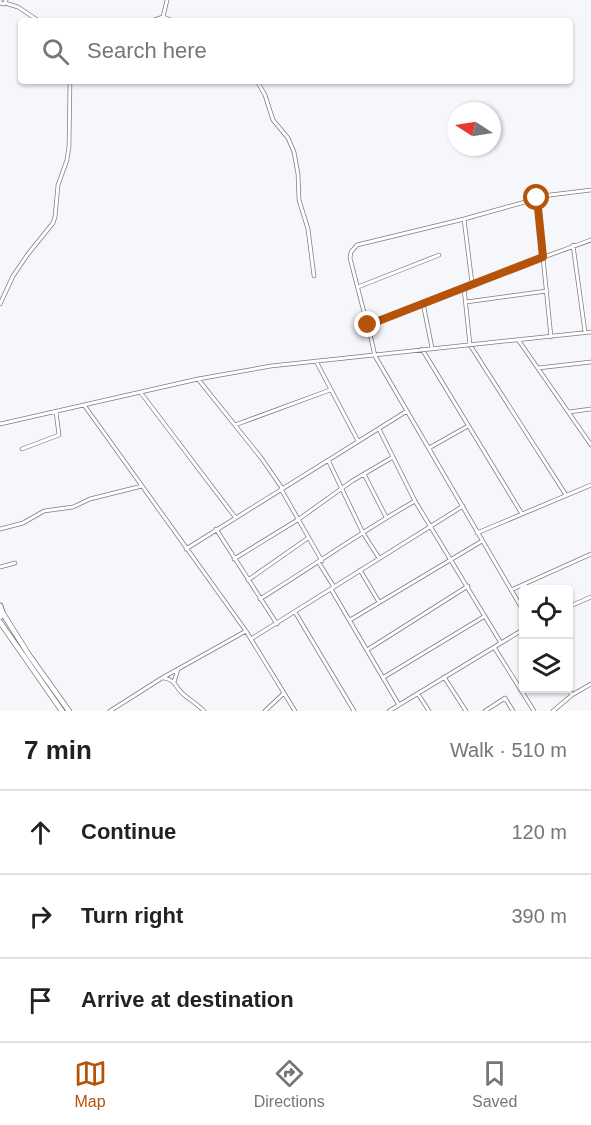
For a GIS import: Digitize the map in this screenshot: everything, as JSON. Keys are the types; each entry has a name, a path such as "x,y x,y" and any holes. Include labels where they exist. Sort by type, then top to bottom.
{"main road":[{"path":"1,612 69,711"},
{"path":"0,622 62,711"}],"street":[{"path":"160,18 163,17 166,0"},
{"path":"2,2 18,7 34,18"},
{"path":"0,304 13,276 53,223 55,217 58,185 67,160 69,146 70,84"},
{"path":"259,84 273,120 288,138 294,152 299,200 308,229 314,276"},
{"path":"519,604 375,356 350,258 351,252 357,245 464,219 537,198 591,190"},
{"path":"537,198 551,337"},
{"path":"464,219 472,283"},
{"path":"368,325 472,283 591,240"},
{"path":"573,245 585,332"},
{"path":"358,287 439,255"},
{"path":"464,287 470,345 566,495"},
{"path":"466,302 547,291"},
{"path":"423,303 432,348"},
{"path":"0,424 271,366 591,332"},
{"path":"518,340 591,445"},
{"path":"422,349 522,514"},
{"path":"316,362 358,441"},
{"path":"538,368 591,362"},
{"path":"198,380 235,425 282,489 332,588 399,705"},
{"path":"235,425 330,390"},
{"path":"141,393 235,517"},
{"path":"84,405 246,631 295,711"},
{"path":"568,412 591,409"},
{"path":"186,549 407,411"},
{"path":"22,449 59,435 56,412"},
{"path":"429,448 468,426"},
{"path":"379,429 415,501 501,643"},
{"path":"234,559 393,457"},
{"path":"328,460 363,533 380,558"},
{"path":"364,474 386,517"},
{"path":"477,533 591,485"},
{"path":"0,529 23,523 44,511 73,507 90,499 142,486"},
{"path":"260,599 386,517 415,501"},
{"path":"251,639 463,506"},
{"path":"216,529 277,624"},
{"path":"248,581 308,538"},
{"path":"350,620 482,541"},
{"path":"511,590 591,554"},
{"path":"0,567 15,563"},
{"path":"360,570 379,602"},
{"path":"367,650 468,586"},
{"path":"573,605 591,597"},
{"path":"295,612 354,711"},
{"path":"384,677 485,616"},
{"path":"110,711 162,678 246,631"},
{"path":"392,710 519,632"},
{"path":"494,646 534,711"},
{"path":"174,682 179,669"},
{"path":"444,677 466,711"},
{"path":"162,678 174,682 181,692 194,700 204,711"},
{"path":"553,711 572,695 591,684"},
{"path":"265,711 284,693"},
{"path":"418,694 429,711"},
{"path":"485,711 505,698 513,711"}],"route":[{"path":"368,325 543,257 537,198"}]}
